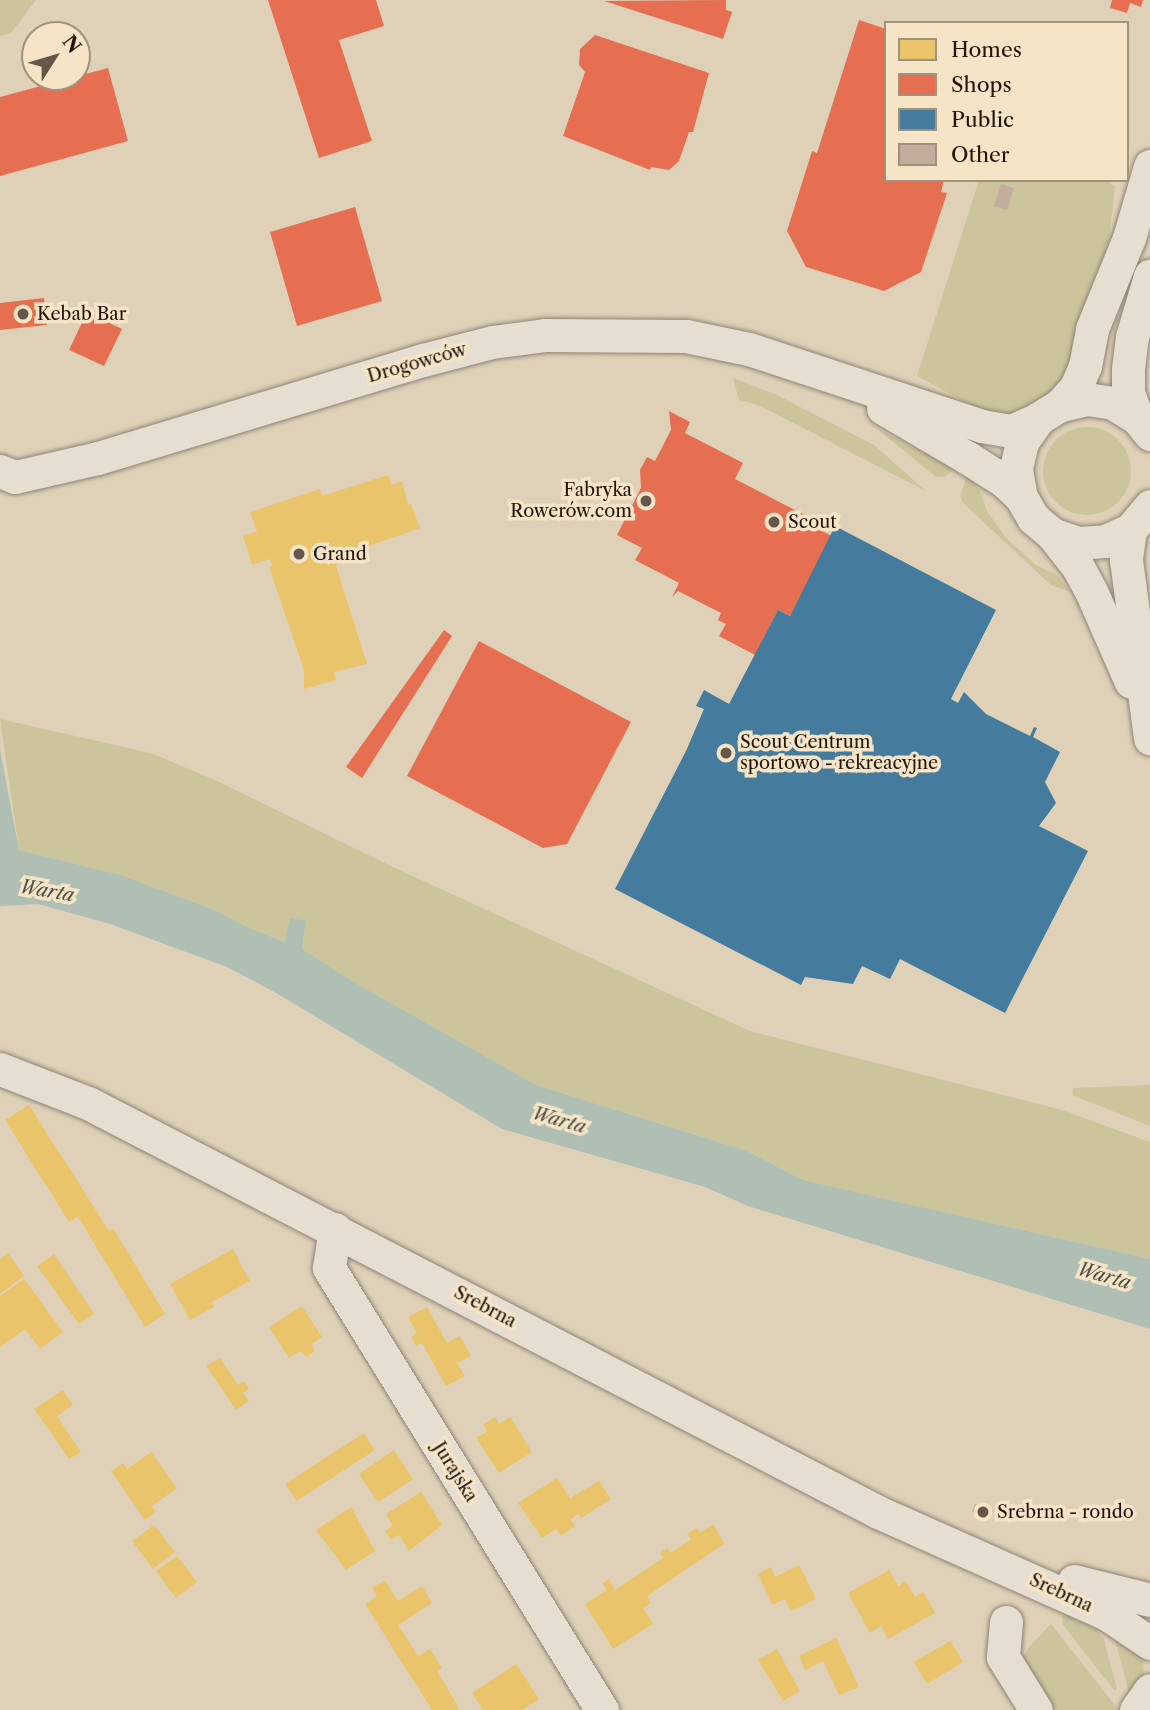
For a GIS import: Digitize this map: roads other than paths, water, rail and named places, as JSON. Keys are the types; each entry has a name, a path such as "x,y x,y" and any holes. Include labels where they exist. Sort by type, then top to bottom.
{"street":[{"path":"1021,497 1016,469 1022,442 1076,387 1085,366 1092,329 1129,238 1150,166"},
{"path":"1143,426 1128,392 1128,369 1132,337 1150,275"},
{"name":"Drogowców","path":"5,481 98,458 423,360 492,342 545,335 685,336 749,349 982,426 1011,431 1049,412 1087,399 1113,404 1143,426"},
{"name":"Drogowców","path":"827,374 968,458 1004,481 1021,497 1033,518 1052,534 1078,567 1091,591 1148,727"},
{"path":"1052,534 1077,543 1105,541 1143,518"},
{"path":"1143,518 1126,560 1148,727"},
{"name":"Srebrna","path":"0,1069 88,1103 866,1506 1107,1614 1150,1643"},
{"name":"Jurajska","path":"335,1229 329,1268 602,1710"},
{"name":"Srebrna","path":"967,1550 1150,1600"},
{"path":"1006,1622 1003,1657 1036,1710"},
{"path":"1136,1710 1150,1690"}],"water":[{"name":"Warta","path":"0,750 19,850 121,875 217,911 247,927 285,942 290,918 306,921 302,949 352,981 536,1085 747,1151 803,1180 1150,1259 1150,1329 748,1206 705,1187 502,1129 278,994 227,967 110,924 38,904 0,906"}],"place":[{"name":"Kebab Bar","path":"23,314"},
{"name":"Fabryka Rowerów.com","path":"646,501"},
{"name":"Scout","path":"774,522"},
{"name":"Grand","path":"299,554"},
{"name":"Scout Centrum sportowo - rekreacyjne","path":"726,753"},
{"name":"Srebrna - rondo","path":"983,1512"}]}
